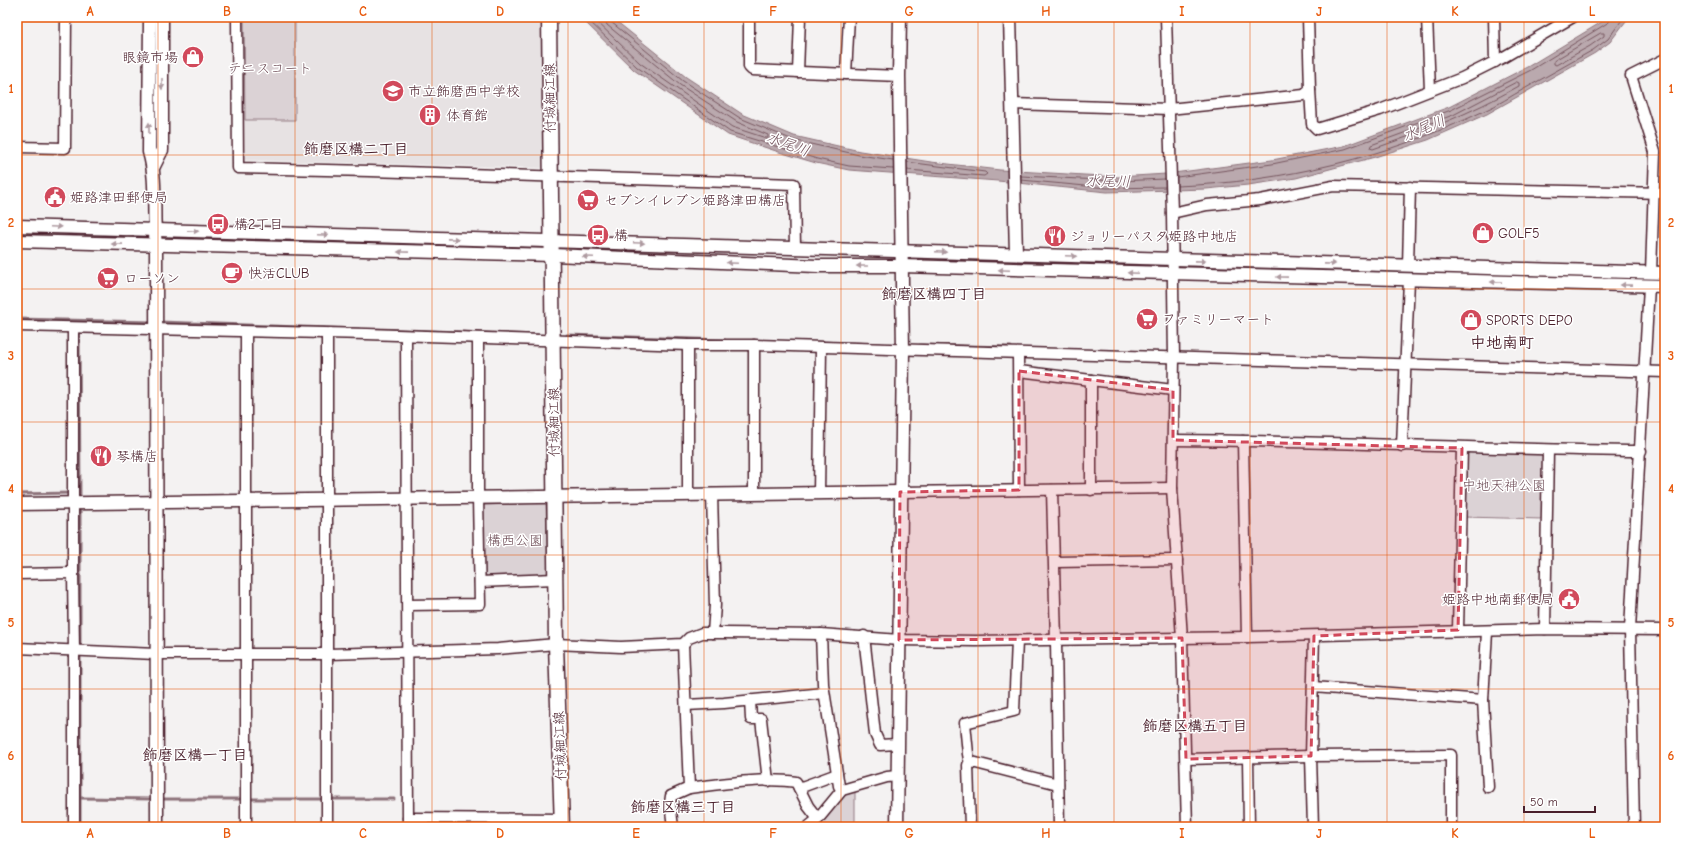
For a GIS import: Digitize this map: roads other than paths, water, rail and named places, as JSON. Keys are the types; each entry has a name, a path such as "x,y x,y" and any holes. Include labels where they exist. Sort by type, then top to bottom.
{"main road":[{"name":"付城細江線","path":"549,17 553,255 556,644 562,823"}],"street":[{"path":"17,147 65,148 66,17"},
{"path":"150,17 149,152 154,166 154,230 156,245 157,827"},
{"path":"154,166 162,150 162,17"},
{"path":"237,17 238,168 794,184 794,249"},
{"path":"749,17 749,67 752,70 899,76"},
{"path":"798,72 800,17"},
{"path":"846,74 849,17"},
{"path":"897,827 900,492 904,351 901,266 899,76 900,17"},
{"path":"1010,17 1016,254"},
{"path":"1166,17 1172,213 1174,358 1172,488 1182,638 1187,827"},
{"path":"1308,17 1312,124 1317,129 1380,110 1462,78 1494,62 1559,21 1573,17"},
{"path":"1427,17 1430,90"},
{"path":"1494,17 1494,62"},
{"path":"1651,273 1655,152 1631,76 1665,58"},
{"path":"1012,104 1169,109 1304,95 1310,90"},
{"path":"1172,213 1207,205 1260,200 1333,186 1665,193"},
{"path":"1408,266 1410,188"},
{"path":"17,226 1665,273"},
{"path":"17,241 553,255 818,266 901,266 1172,275 1665,286"},
{"path":"1402,446 1409,280"},
{"path":"1634,827 1630,629 1650,286"},
{"path":"17,326 688,345 754,345 904,351 1665,372"},
{"path":"73,328 74,827"},
{"path":"246,332 246,827"},
{"path":"327,334 327,827"},
{"path":"406,336 408,823 562,823"},
{"path":"408,605 480,604 478,338"},
{"path":"688,345 688,494"},
{"path":"754,345 754,493"},
{"path":"819,493 821,348"},
{"path":"1018,354 1019,490"},
{"path":"1019,371 1173,390"},
{"path":"1091,380 1092,490"},
{"path":"1173,440 1640,451"},
{"path":"1243,441 1247,637"},
{"path":"1458,630 1462,448"},
{"path":"1545,629 1548,450"},
{"path":"17,504 1172,488"},
{"path":"1052,490 1055,562 1059,827"},
{"path":"712,494 715,605 713,633"},
{"path":"1055,562 1177,560"},
{"path":"17,574 73,573"},
{"path":"480,582 556,579"},
{"path":"17,648 156,654 328,654 498,649 556,644 621,647 683,644 695,635 713,633 821,634 864,636 899,640 1056,641 1314,636 1458,630 1487,632 1545,629 1665,630"},
{"path":"1487,632 1483,700 1488,787"},
{"path":"821,634 824,693 839,786 842,790"},
{"path":"864,636 875,734 880,745 897,744"},
{"path":"1313,827 1311,756 1314,636"},
{"path":"970,827 968,765 970,764 965,723 1014,711 1017,641"},
{"path":"683,644 689,788"},
{"path":"1313,687 1483,700"},
{"path":"686,705 724,704 824,693"},
{"path":"750,700 751,719 761,719 768,781"},
{"path":"1186,759 1451,755 1451,827"},
{"path":"1248,758 1249,827"},
{"path":"970,764 972,762 1058,784"},
{"path":"799,788 837,774"},
{"path":"808,827 818,819 842,790 886,777 897,776"},
{"path":"673,827 670,803 671,796 689,788 729,783 785,780 796,782 808,806 818,819"}],"water":[{"name":"水尾川","path":"580,17 611,17 686,77 742,114 794,136 860,151 931,162 1000,170 1118,177 1166,174 1272,160 1344,146 1449,107 1529,66 1610,17 1629,17 1610,42 1595,53 1487,114 1428,140 1375,157 1296,178 1206,189 1107,192 998,181 849,170 816,163 779,152 728,135 634,70"}],"waterway":[{"path":"17,319 153,322"},
{"path":"159,322 359,329"},
{"path":"79,329 80,501"},
{"path":"377,329 539,335"},
{"path":"567,335 725,340"},
{"path":"816,342 881,344"},
{"path":"920,345 1011,347"},
{"path":"17,494 72,493"},
{"path":"80,507 80,827"},
{"path":"80,798 154,799"},
{"path":"160,799 394,799"}],"place":[{"name":"眼鏡市場","path":"193,57"},
{"name":"市立飾磨西中学校","path":"393,91"},
{"name":"体育館","path":"430,115"},
{"name":"姫路津田郵便局","path":"55,197"},
{"name":"セブンイレブン姫路津田構店","path":"588,200"},
{"name":"構2丁目","path":"218,224"},
{"name":"GOLF5","path":"1483,233"},
{"name":"構","path":"598,235"},
{"name":"ジョリーパスタ姫路中地店","path":"1055,236"},
{"name":"快活CLUB","path":"232,273"},
{"name":"ローソン","path":"108,278"},
{"name":"ファミリーマート","path":"1147,319"},
{"name":"SPORTS DEPO","path":"1471,320"},
{"name":"琴構店","path":"101,456"},
{"name":"姫路中地南郵便局","path":"1569,599"}],"district":[{"name":"飾磨区構二丁目","path":"356,149"},
{"name":"飾磨区構四丁目","path":"934,294"},
{"name":"中地南町","path":"1502,343"},
{"name":"飾磨区構五丁目","path":"1195,726"},
{"name":"飾磨区構一丁目","path":"195,755"},
{"name":"飾磨区構三丁目","path":"683,807"}],"park label":[{"name":"テニスコート","path":"270,68"},
{"name":"中地天神公園","path":"1504,485"},
{"name":"構西公園","path":"515,540"}]}
